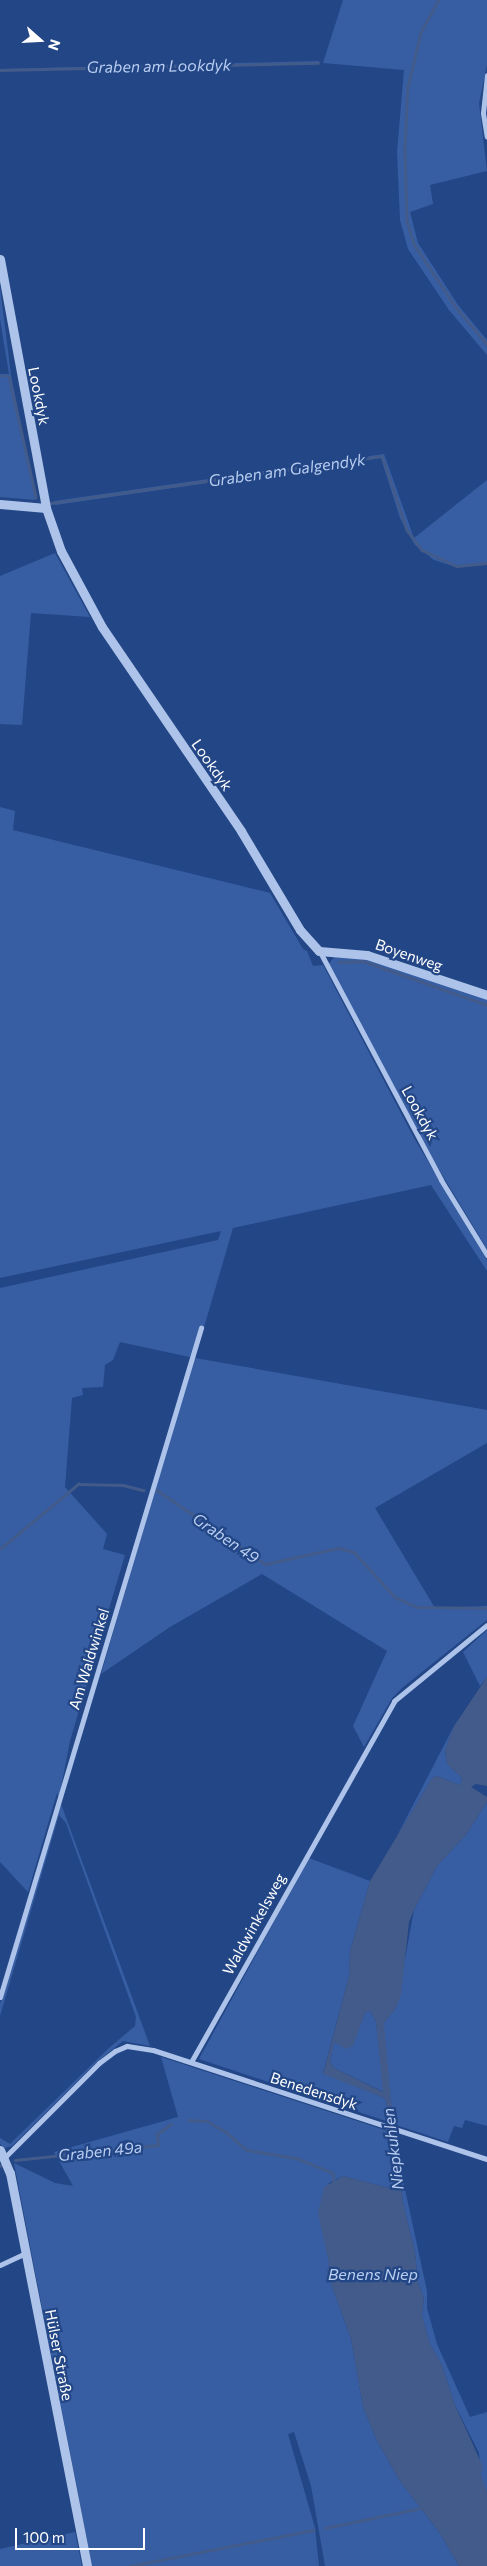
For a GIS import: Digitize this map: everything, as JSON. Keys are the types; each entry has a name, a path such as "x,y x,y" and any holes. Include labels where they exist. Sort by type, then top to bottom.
{"street":[{"path":"487,75 483,113 487,137"},
{"name":"Lookdyk","path":"0,259 46,508 61,552 102,627 241,831 300,930 319,951 441,1180 487,1255"},
{"path":"0,504 46,508"},
{"name":"Boyenweg","path":"319,951 367,955 487,995"},
{"name":"Am Waldwinkel","path":"0,1997 201,1328"},
{"name":"Waldwinkelsweg","path":"191,2062 394,1701 487,1625"},
{"path":"2,2154 114,2051 127,2046 144,2048 191,2062"},
{"name":"Benedensdyk","path":"191,2062 383,2127 487,2159"},
{"name":"Hülser Straße","path":"2,2154 26,2253 87,2566"},
{"path":"0,2265 26,2253"}],"shaded area":[{"path":"343,0 487,0 487,65 479,103 487,171 430,185 433,204 410,212 418,243 458,305 487,340 487,355 449,310 408,249 400,220 397,152 404,70 323,63"},
{"path":"319,61 319,64 0,71 0,69"},
{"path":"0,287 11,375 36,500 0,497 0,374 9,374 0,319"},
{"path":"384,454 414,538 487,480 487,564 456,567 434,560 415,545 400,518 381,458 55,505 54,501"},
{"path":"55,553 90,617 31,613 22,725 0,724 0,576"},
{"path":"0,807 15,811 13,830 270,893 303,949 307,951 313,966 323,965 414,1138 487,1260 487,1271 431,1185 233,1228 195,1358 487,1410 487,1443 375,1508 435,1608 487,1606 487,1620 392,1698 364,1747 353,1726 387,1651 262,1574 170,1627 101,1674 194,1358 120,1342 113,1360 105,1365 103,1387 82,1388 83,1395 72,1398 65,1487 107,1534 103,1549 125,1555 70,1741 59,1798 57,1793 28,1892 0,1862 0,1288 218,1240 221,1231 0,1278"},
{"path":"357,956 487,999 487,1249 418,1135 329,964 334,957"},
{"path":"487,1630 487,1677 480,1686 463,1652"},
{"path":"454,1726 445,1751 447,1764 462,1778 460,1785 437,1776 432,1778 396,1838"},
{"path":"487,1802 487,2126 465,2120 462,2128 454,2126 448,2142 393,2124 383,2030 384,2023 396,2008 414,1910 437,1866 466,1835"},
{"path":"61,1804 150,2046 123,2041 98,2061 12,2146 5,2148 0,2144 0,2138 10,2144 109,2048 135,2026 136,2017 66,1823 59,1815 0,2016 0,2004"},
{"path":"309,1858 370,1881 350,1951 349,1976 323,2073 382,2097 386,2100 389,2122 199,2059"},
{"path":"370,2011 376,2022 384,2092 334,2068 330,2062 334,2041 352,2046 365,2013"},
{"path":"161,2057 391,2132 396,2182 393,2189 343,2176 329,2183 321,2218 329,2264 327,2273 351,2339 363,2407 376,2439 399,2480 439,2532 459,2566 325,2566 311,2486 294,2432 288,2434 315,2528 319,2566 92,2566 14,2163 55,2183 73,2186 54,2152 178,2117"},
{"path":"395,2134 399,2135 400,2166 427,2291 427,2308 437,2344 470,2417 487,2412 487,2492 482,2482 479,2453 455,2405 442,2365 430,2344 422,2315 424,2298 418,2283 415,2252 403,2203"},
{"path":"75,2532 82,2566 0,2566 0,2549"}],"water":[{"path":"487,1677 487,1786 476,1784 471,1787 487,1797 487,1802 466,1835 437,1866 414,1910 409,1922 401,1995 396,2008 384,2023 393,2124 389,2122 386,2100 382,2097 323,2074 349,1976 350,1951 370,1881 432,1778 437,1776 460,1785 462,1778 447,1764 445,1750 454,1726","holes":["370,2011 376,2022 383,2092 334,2068 330,2062 334,2042 346,2049 353,2046 365,2013"]},
{"name":"Benens Niep","path":"391,2132 395,2134 403,2203 415,2252 418,2283 424,2298 422,2315 430,2344 442,2365 455,2405 483,2467 481,2474 487,2492 487,2566 459,2566 439,2532 399,2480 376,2439 363,2407 351,2339 327,2273 329,2264 318,2213 324,2187 343,2176 393,2189 396,2182"}],"waterway":[{"path":"439,0 421,33 408,87 405,149 407,221 414,244 455,306 487,344"},
{"name":"Graben am Lookdyk","path":"0,70 318,63"},
{"name":"Graben am Galgendyk","path":"0,376 9,376 36,497"},
{"name":"Graben am Galgendyk","path":"51,503 382,456 407,530 422,550 457,566 487,563"},
{"path":"339,962 363,961 487,1005"},
{"name":"Graben 49","path":"0,1549 78,1484 123,1485 143,1490"},
{"name":"Graben 49","path":"157,1490 265,1564 339,1548 354,1552 395,1597 416,1607 487,1608"},
{"name":"Graben 49a","path":"188,2120 207,2121 226,2132 247,2150 296,2158 333,2173 334,2181"},
{"name":"Graben 49a","path":"15,2160 158,2145 157,2134 171,2124"},
{"path":"325,2528 422,2508"},
{"path":"130,2566 313,2530"}],"water label":[{"name":"Niepkuhlen","path":"393,2149"}]}
